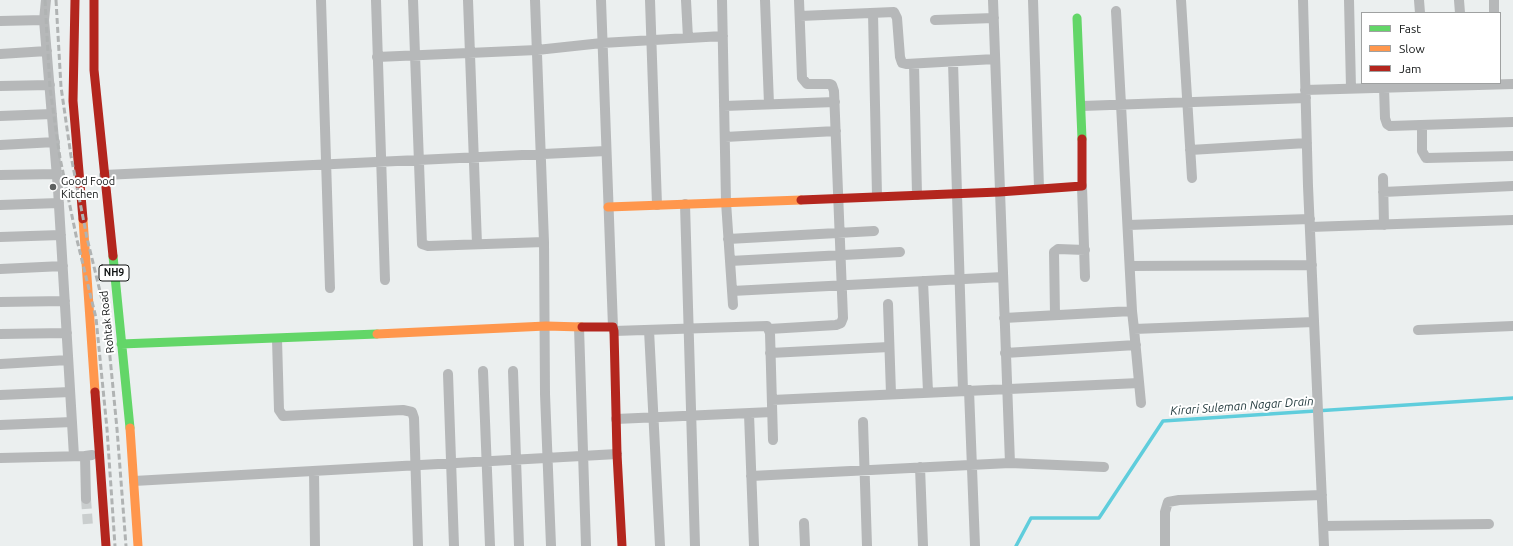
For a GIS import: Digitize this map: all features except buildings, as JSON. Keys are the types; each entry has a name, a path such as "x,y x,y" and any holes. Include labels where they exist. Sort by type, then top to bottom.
{"main road":[{"name":"Rohtak Road","path":"75,0 74,101 106,546"},
{"name":"Rohtak Road","path":"94,0 94,70 122,344 138,546"},
{"path":"608,207 999,192 1082,186 1082,106 1077,18"},
{"path":"122,344 277,339 546,326 614,329 617,454 622,546"}],"street":[{"path":"46,0 44,20 59,203 74,456"},
{"path":"321,0 330,288"},
{"path":"376,0 385,280"},
{"path":"413,0 422,244 428,246 544,242"},
{"path":"468,0 477,244"},
{"path":"535,0 544,242 546,326 545,394 551,546"},
{"path":"601,0 614,329 649,330 764,325 769,329 836,326 841,323 843,318 835,102 832,86 807,84 802,78 799,0"},
{"path":"650,0 657,205"},
{"path":"686,0 688,38"},
{"path":"722,0 726,202 733,305"},
{"path":"765,0 769,104"},
{"path":"993,0 1010,463"},
{"path":"1033,0 1039,188"},
{"path":"1181,0 1192,178"},
{"path":"1303,0 1305,94 1324,546"},
{"path":"1348,0 1351,88"},
{"path":"1420,0 1420,12"},
{"path":"1459,0 1460,12"},
{"path":"1494,0 1494,12"},
{"path":"1116,11 1132,311 1141,403"},
{"path":"800,16 892,12 896,15 900,60 906,64 995,60"},
{"path":"873,13 877,196"},
{"path":"935,20 994,18"},
{"path":"0,21 44,20"},
{"path":"377,57 537,50 602,43 723,36"},
{"path":"0,54 47,51"},
{"path":"953,62 958,279 972,465 975,546"},
{"path":"914,64 917,195"},
{"path":"0,86 50,84"},
{"path":"1082,106 1188,102 1305,94 1351,88 1462,84 1513,84"},
{"path":"1384,87 1385,118 1387,124 1513,122"},
{"path":"724,106 835,102"},
{"path":"0,116 52,114"},
{"path":"1422,124 1422,151 1426,158 1513,156"},
{"path":"724,137 836,132"},
{"path":"0,145 54,142"},
{"path":"1190,150 1307,143"},
{"path":"104,174 606,151"},
{"path":"0,175 57,174"},
{"path":"1383,178 1384,224"},
{"path":"1082,186 1085,277"},
{"path":"1383,192 1513,186"},
{"path":"0,204 59,203"},
{"path":"685,204 690,328 695,546"},
{"path":"1128,225 1310,223 1384,224 1513,220"},
{"path":"728,239 874,231"},
{"path":"0,237 61,235"},
{"path":"1055,315 1054,252 1058,249 1085,250"},
{"path":"730,261 900,252"},
{"path":"1130,266 1312,265"},
{"path":"0,269 63,266"},
{"path":"732,291 1002,277"},
{"path":"923,281 928,392"},
{"path":"0,302 65,301"},
{"path":"888,304 891,394"},
{"path":"1004,318 1132,311"},
{"path":"1134,329 1314,322"},
{"path":"1418,330 1513,326"},
{"path":"579,327 586,546"},
{"path":"769,329 773,440"},
{"path":"649,330 660,546"},
{"path":"0,334 67,333"},
{"path":"277,339 280,414 287,417 408,410 412,412 414,418 418,546"},
{"path":"1005,352 1136,345"},
{"path":"770,353 889,347"},
{"path":"0,364 68,360"},
{"path":"483,371 490,546"},
{"path":"513,371 519,546"},
{"path":"448,374 454,546"},
{"path":"772,400 1139,383"},
{"path":"0,394 70,392"},
{"path":"616,419 692,417 772,412"},
{"path":"749,414 754,546"},
{"path":"0,425 72,422"},
{"path":"863,422 867,546"},
{"path":"134,481 617,454"},
{"path":"0,458 100,455"},
{"path":"85,456 86,499"},
{"path":"751,476 1010,463 1104,467"},
{"path":"920,467 923,546"},
{"path":"314,471 315,546"},
{"path":"1165,546 1166,506 1168,502 1322,495"},
{"path":"804,523 805,546"},
{"path":"1323,526 1489,524"}],"waterway":[{"name":"Kirari Suleman Nagar Drain","path":"1016,546 1031,518 1099,518 1163,421 1513,398"}],"tunnel":[{"path":"86,499 88,526"}],"railway":[{"path":"45,0 50,88 60,158 77,240 96,318 107,429 115,546"},
{"path":"56,0 61,87 71,156 87,238 106,316 126,546"}],"traffic: fast":[{"path":"1077,18 1082,139"},
{"path":"113,256 130,428"},
{"path":"121,344 377,334"}],"traffic: slow":[{"path":"608,207 801,200"},
{"path":"83,219 95,392"},
{"path":"377,334 546,326 582,327"},
{"path":"130,428 138,546"}],"traffic: jam":[{"path":"75,0 73,101 83,219"},
{"path":"94,0 94,70 113,256"},
{"path":"801,200 999,192 1082,186 1082,139"},
{"path":"582,327 613,327 614,331 617,454 622,546"},
{"path":"95,392 106,546"}],"place":[{"name":"Good Food Kitchen","path":"53,187"}]}
